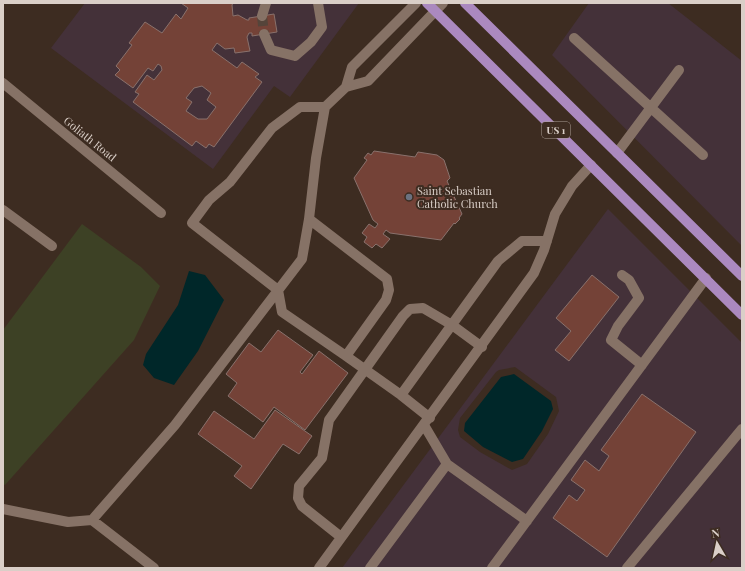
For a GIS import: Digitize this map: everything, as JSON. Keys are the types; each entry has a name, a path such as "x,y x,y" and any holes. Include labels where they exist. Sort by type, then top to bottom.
{"main road":[{"name":"US 1","path":"427,3 439,7 591,165 742,315"},
{"name":"US 1","path":"465,3 742,276"}],"street":[{"path":"262,16 266,3"},
{"path":"264,34 271,50 295,56 311,42 322,27 318,3"},
{"path":"346,87 352,67 416,3"},
{"path":"92,520 175,425 302,259 309,219 316,158 325,107 346,87 368,81 439,7"},
{"path":"574,38 703,155"},
{"path":"617,153 679,70"},
{"name":"Goliath Road","path":"3,83 161,213"},
{"path":"325,107 300,107 272,128 230,182 209,200 192,223 278,290 282,312 401,395 427,421 446,464 527,521"},
{"path":"319,568 482,347 534,273 547,241 555,214 572,186 591,165"},
{"path":"3,210 52,246"},
{"path":"309,219 387,279 389,290 386,300 346,356"},
{"path":"401,395 498,261 522,241 547,241"},
{"path":"622,276 629,280 639,298 618,326 611,340 642,365"},
{"path":"492,568 706,278"},
{"path":"341,537 302,506 298,498 299,486 322,458 329,420 403,316 410,309 423,308 452,325 482,347"},
{"path":"627,568 742,429"},
{"path":"370,568 446,464"},
{"path":"3,509 68,522 92,520 154,568"}],"shaded area":[{"path":"85,3 359,3 290,97 274,86 213,169 51,48"},
{"path":"589,3 668,3 742,61 742,246 552,55"},
{"path":"608,209 742,343 742,568 342,568","holes":["515,367 556,397 559,411 548,434 527,464 512,470 480,452 460,437 458,430 460,418 499,370"]}],"green space":[{"path":"82,224 141,267 160,286 134,340 5,485 3,484 3,330"}],"water":[{"path":"189,271 205,275 224,300 198,351 174,385 154,378 143,365 146,354 178,305"},
{"path":"514,374 551,401 553,409 542,431 523,459 512,462 483,447 464,431 465,423 501,377"}],"building":[{"path":"181,3 233,3 233,16 238,15 247,20 249,20 249,18 274,14 277,32 252,36 252,33 249,33 247,37 250,51 235,53 234,48 225,49 217,43 212,50 237,68 242,62 259,74 255,77 262,82 214,147 209,144 206,148 196,141 192,146 133,102 139,94 135,92 147,75 154,80 162,70 161,66 158,64 153,71 148,68 133,88 115,75 120,70 116,66 132,45 129,43 145,22 162,33 176,14 181,19 188,8","holes":["202,86 211,93 207,100 216,107 207,119 198,119 186,111 192,102 186,98 194,88"]},
{"name":"Saint Sebastian Catholic Church","path":"374,151 415,157 418,152 437,155 444,160 450,178 447,181 462,214 459,218 460,219 455,224 454,223 441,240 390,233 386,230 383,234 390,239 382,248 376,244 372,248 364,242 367,237 362,233 369,224 375,228 378,224 373,220 354,178 367,160 364,158 368,153 371,155"},
{"path":"592,275 619,297 569,361 555,350 571,331 556,318"},
{"path":"278,330 313,355 300,372 302,374 319,351 348,373 305,430 274,407 263,422 228,396 237,383 226,374 249,343 261,352"},
{"path":"642,394 696,432 607,557 553,518 569,495 577,501 585,490 571,480 585,460 599,471 609,456 601,450"},
{"path":"275,410 312,436 299,454 283,444 251,489 234,476 242,466 198,434 214,411 254,439"}],"tunnel":[{"path":"262,16 264,34"}],"place":[{"name":"Saint Sebastian Catholic Church","path":"409,197"}]}
